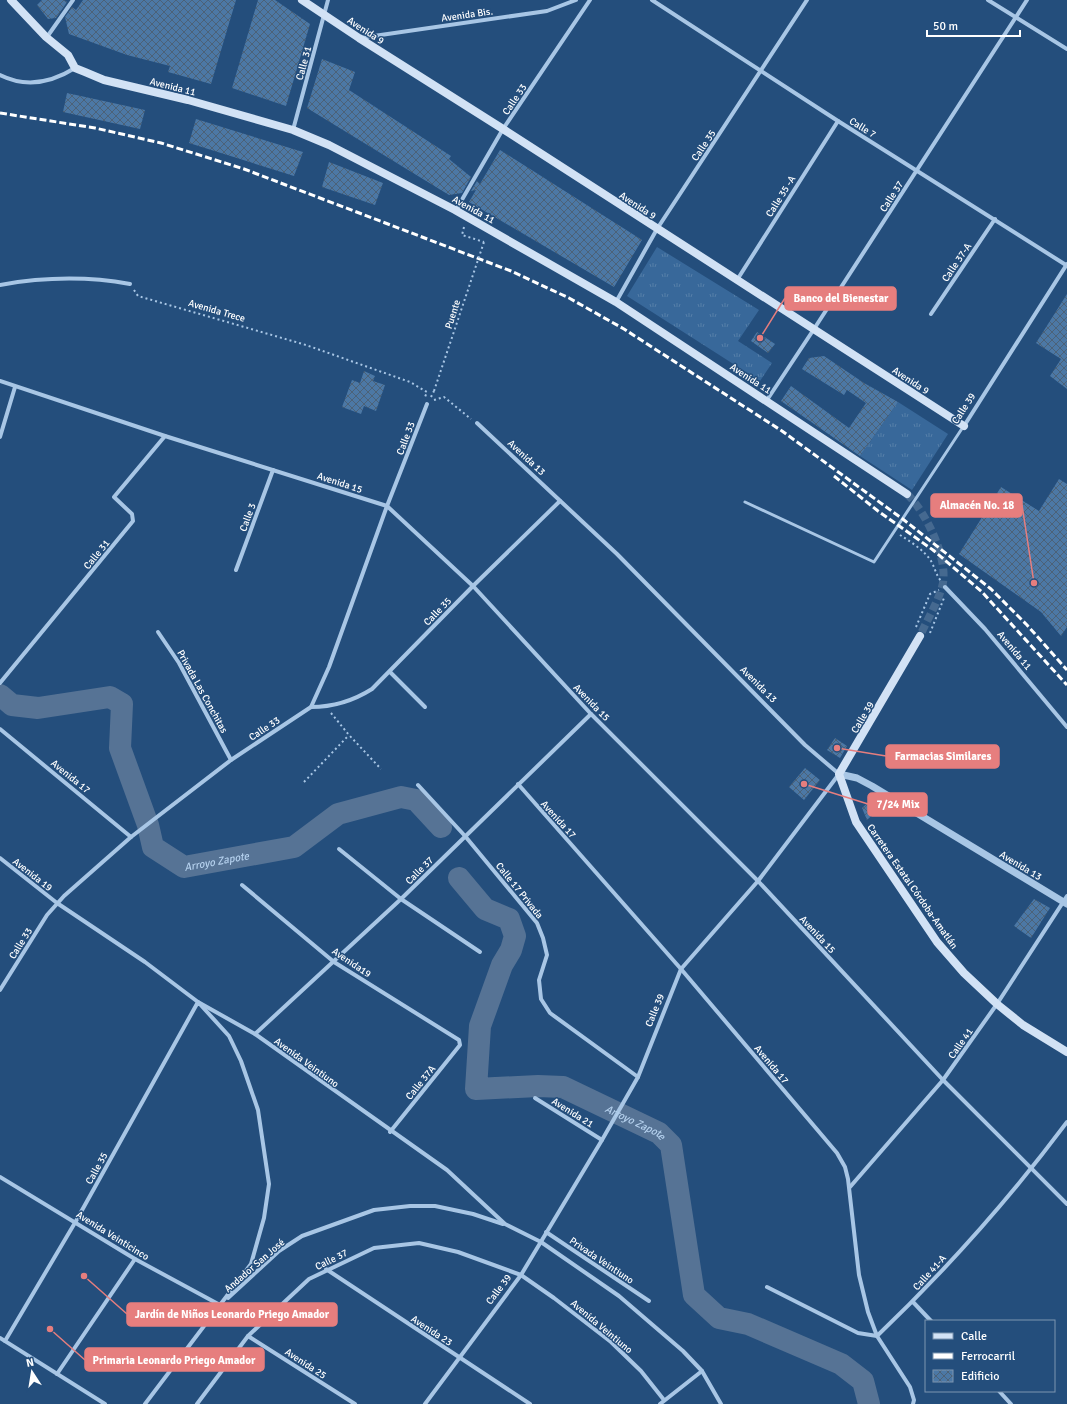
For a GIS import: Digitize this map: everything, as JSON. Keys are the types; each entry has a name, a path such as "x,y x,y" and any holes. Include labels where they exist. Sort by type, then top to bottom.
{"main road":[{"path":"11,0 46,37 68,55 75,68"},
{"name":"Avenida 9","path":"302,0 964,426"},
{"name":"Avenida 11","path":"75,68 104,80 188,100 293,130 329,145 455,210 616,302 907,494"},
{"name":"Calle 39","path":"839,774 920,636"},
{"name":"Carretera Estatal Córdoba-Amatlán","path":"839,774 856,822 937,942 964,972 997,1004 1023,1025 1067,1052"}],"street":[{"path":"46,37 73,0"},
{"name":"Calle 31","path":"293,130 328,0"},
{"name":"Avenida Bis.","path":"359,38 547,11 576,0"},
{"name":"Calle 33","path":"455,210 503,128 590,0"},
{"name":"Calle 7","path":"652,0 838,121 1067,265"},
{"name":"Calle 35","path":"616,302 657,229 762,72 807,0"},
{"path":"988,0 1067,49"},
{"name":"Calle 37","path":"766,400 918,170 1027,0"},
{"path":"0,75 22,83 37,83 60,77 75,68"},
{"name":"Calle 35 -A","path":"736,280 838,121"},
{"name":"Calle 37-A","path":"931,314 995,219"},
{"name":"Calle 39","path":"964,426 1067,265"},
{"path":"0,284 43,278 101,279 130,284"},
{"name":"Avenida 15","path":"0,381 165,436 387,506 473,586 591,714 758,881 943,1080 1067,1204"},
{"path":"0,437 15,387"},
{"name":"Calle 33","path":"0,990 47,915 57,903 131,837 231,760 311,707 329,667 387,506 427,404"},
{"name":"Avenida 13","path":"477,423 617,554 805,745 839,774 857,778 872,786 1065,901"},
{"name":"Calle 31","path":"0,683 133,521 132,514 114,498 165,436"},
{"name":"Calle 3","path":"236,570 273,470"},
{"name":"Calle 35","path":"311,707 327,707 361,696 372,689 560,500"},
{"name":"Avenida 11","path":"945,587 985,630 1067,727"},
{"name":"Privada Las Conchitas","path":"158,632 179,663 231,760"},
{"path":"390,672 425,706"},
{"name":"Calle 37","path":"255,1034 401,899 591,714"},
{"name":"Avenida 17","path":"0,728 131,837"},
{"name":"Calle 39","path":"425,1404 458,1357 521,1275 602,1140 638,1077 682,969 758,881 839,774"},
{"name":"Avenida 17","path":"518,784 682,969 837,1153 845,1167 850,1187 850,1203 859,1276 868,1312 878,1336 910,1387 914,1400 913,1404"},
{"name":"Calle 17 Privada","path":"418,785 465,836 537,923 543,938 547,955 539,980 541,999 550,1013 638,1077"},
{"path":"339,849 401,899 480,952"},
{"name":"Avenida 19","path":"0,858 57,903"},
{"name":"Avenida19","path":"242,885 334,962 457,1038 460,1042"},
{"name":"Calle 41","path":"850,1187 943,1080 997,1004 1065,901"},
{"name":"Avenida Veintiuno","path":"57,903 145,962 198,1002 255,1034 390,1132 446,1170 505,1224 541,1242 619,1296 683,1351 702,1371 721,1404"},
{"name":"Calle 35","path":"5,1341 76,1221 198,1002"},
{"name":"Andador San José","path":"198,1002 229,1036 241,1061 258,1110 269,1184 264,1218 251,1264 220,1305"},
{"name":"Calle 37A","path":"390,1132 460,1045 460,1042"},
{"name":"Avenida 21","path":"535,1098 602,1140"},
{"name":"Calle 41-A","path":"878,1336 913,1302 1032,1170 1067,1122"},
{"name":"Avenida Veinticinco","path":"0,1177 76,1221 135,1259 220,1305"},
{"name":"Andador San José","path":"220,1305 279,1251 302,1236 374,1210 410,1206 435,1206 473,1214 505,1224"},
{"name":"Privada Veintiuno","path":"546,1232 649,1301"},
{"name":"Calle 37","path":"197,1404 248,1336 309,1279 374,1248 419,1243 458,1252 521,1275"},
{"path":"57,1374 135,1259"},
{"name":"Avenida 23","path":"326,1270 530,1404"},
{"name":"Avenida Veintiuno","path":"521,1275 554,1298 611,1342 642,1372 664,1400"},
{"path":"767,1287 858,1333 878,1336"},
{"path":"913,1302 930,1320"},
{"path":"145,1404 220,1305"},
{"name":"Avenida 25","path":"248,1336 355,1404"},
{"path":"0,1338 105,1404"},
{"path":"660,1404 702,1371"},
{"path":"1000,1392 1011,1404"}],"lane":[{"name":"Calle 39","path":"744,502 874,562 964,426"}],"path":[{"name":"Puente","path":"434,391 484,242 462,234"},
{"name":"Avenida Trece","path":"130,284 138,296 306,345 410,382 427,392"},
{"path":"427,404 430,405 436,399 444,397 477,423"},
{"path":"895,532 924,553 932,562 936,574 945,587"},
{"path":"327,707 348,735 381,769"},
{"path":"304,782 348,735"}],"green space":[{"path":"657,247 759,310 738,341 772,363 760,381 627,296"},
{"path":"898,402 948,434 912,490 860,456"}],"building":[{"path":"42,0 64,0 67,2 56,18 48,19 37,5"},
{"path":"83,0 236,0 211,84 168,72 170,66 127,55 69,34 65,17 72,7 76,10"},
{"path":"258,0 275,0 310,24 286,106 232,88"},
{"path":"322,59 355,72 349,90 451,156 449,159 471,177 462,193 449,195 307,108"},
{"path":"67,93 145,110 140,129 63,112"},
{"path":"196,119 303,152 294,176 189,143"},
{"path":"500,150 642,240 614,287 469,202 476,190 471,191 477,181 480,184"},
{"path":"329,162 383,183 375,205 322,187"},
{"path":"1067,294 1067,389 1050,376 1061,359 1036,343"},
{"path":"757,332 775,344 768,353 751,341"},
{"path":"824,356 864,383 898,402 860,456 781,401 791,386 849,428 866,403 847,390 844,395 802,369 809,358"},
{"path":"364,371 375,376 373,381 385,385 376,411 364,406 361,414 342,407 352,380 360,383"},
{"path":"1059,479 1067,484 1067,627 1061,636 1041,612 959,554 1001,487 1039,511"},
{"path":"835,738 847,746 840,758 827,750"},
{"path":"805,768 820,780 804,800 789,787"},
{"path":"873,798 884,804 867,820 862,808"},
{"path":"1034,899 1050,908 1031,938 1014,926"}],"waterway":[{"name":"Arroyo Zapote","path":"0,695 12,705 38,708 110,697 122,704 120,748 148,825 153,847 184,867 294,847 338,814 401,797 416,800 441,827"},
{"name":"Arroyo Zapote","path":"459,878 485,909 509,919 515,936 511,950 502,965 480,1026 476,1089 538,1086 563,1087 659,1133 671,1145 694,1295 719,1318 748,1324 841,1364 863,1381 869,1404"}],"tunnel":[{"path":"907,494 922,512 929,524 943,564 944,576 942,587 935,606 920,636"}],"railway":[{"path":"0,113 95,128 161,143 244,169 511,271 569,298 624,329 782,431 904,520 991,589 1027,625 1067,670"},
{"path":"834,476 878,511 933,550 982,592 1067,685"}],"place":[{"name":"Banco del Bienestar","path":"760,338"},
{"name":"Almacén No. 18","path":"1034,583"},
{"name":"Farmacias Similares","path":"837,748"},
{"name":"7/24 Mix","path":"804,784"},
{"name":"Jardín de Niños Leonardo Priego Amador","path":"84,1276"},
{"name":"Primaria Leonardo Priego Amador","path":"50,1329"}]}
